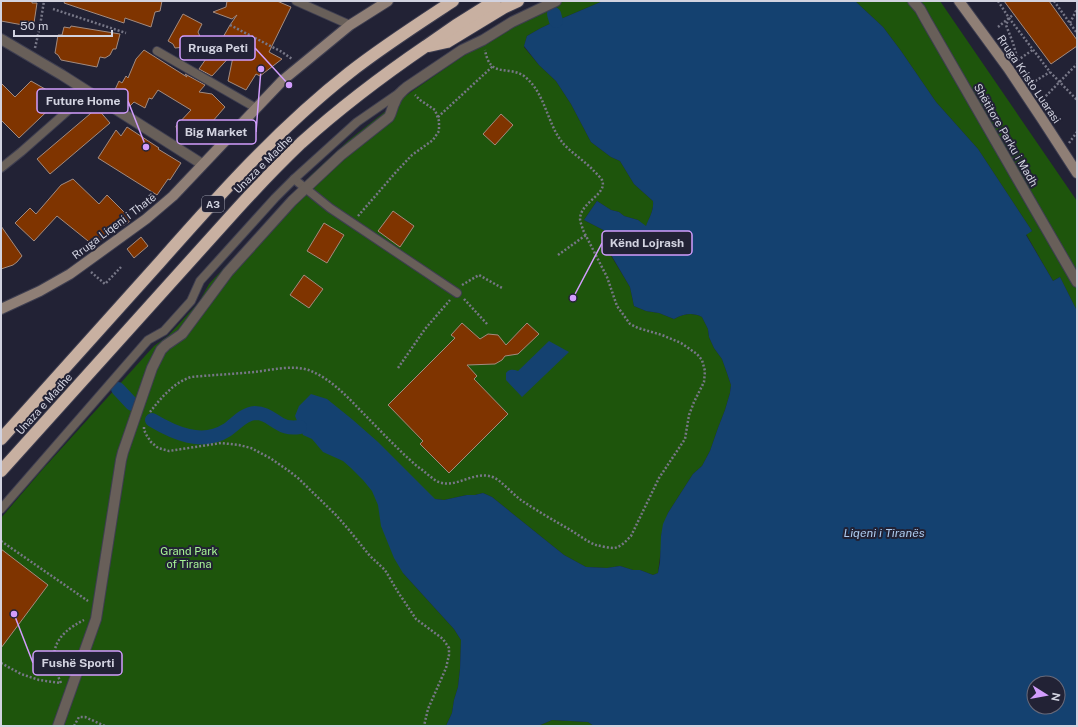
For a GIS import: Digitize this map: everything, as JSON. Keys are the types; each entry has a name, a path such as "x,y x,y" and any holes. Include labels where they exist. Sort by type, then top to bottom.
{"highway":[{"path":"431,15 441,1"},
{"name":"Unaza e Madhe","path":"1,439 191,227 276,137 349,73 453,1"},
{"name":"Unaza e Madhe","path":"1,471 266,177 300,144 365,89 470,15 494,1"},
{"path":"424,47 447,42 503,8 518,1"}],"street":[{"name":"Rruga Liqeni i Thatë","path":"1,309 40,291 70,274 146,219 172,196 283,80 350,25 387,1"},
{"path":"58,726 91,637 98,612 121,460 150,374 158,356 166,345 182,334 236,263 292,201 341,155 389,117 397,97 401,92 462,50 483,40 512,22 556,1"},
{"name":"Shëtitore Parku i Madh","path":"913,1 920,9 1077,282"},
{"name":"Rruga Kristo Luarasi","path":"959,1 1012,73 1077,173"},
{"path":"1,39 62,75 88,93 202,164"}],"lane":[{"path":"296,1 350,25"},
{"path":"157,50 256,108"},
{"path":"1,509 148,340 164,331 191,301 200,281 275,198 357,122 401,92"},
{"path":"1,168 88,93"},
{"path":"294,179 330,208 455,291"}],"path":[{"path":"32,58 40,26 44,1"},
{"path":"998,1 1050,72 1077,100"},
{"path":"1054,1 1077,33"},
{"path":"53,9 126,33"},
{"path":"1070,23 1077,9"},
{"path":"998,27 1014,14"},
{"path":"1009,18 1006,26 1018,60 1034,49"},
{"path":"230,25 282,52 295,61"},
{"path":"147,416 155,404 172,387 184,379 191,377 284,368 304,369 317,374 340,390 392,443 435,480 444,484 476,476 487,475 499,481 535,509 595,544 608,548 614,548 619,546 631,536 659,478 685,439 694,402 704,382 705,371 702,360 697,354 681,343 630,324 618,306 608,277 581,225 580,219 582,212 587,204 600,193 603,184 602,180 590,166 562,143 540,97 527,79 518,73 502,71 493,66 487,59 483,40"},
{"path":"1043,99 1077,64"},
{"path":"438,117 493,66"},
{"path":"1032,83 1050,72"},
{"path":"353,223 406,161 433,140 439,131 439,121 435,110 420,100"},
{"path":"1069,143 1077,132"},
{"path":"558,255 586,235"},
{"path":"83,265 105,284 121,267"},
{"path":"398,368 425,328 455,291 479,275 502,288"},
{"path":"455,291 488,325"},
{"path":"144,425 144,430 151,442 158,448 169,451 221,443 251,448 289,470 336,515 370,556 385,570 416,619 443,640 449,648 446,668 428,709 424,726"},
{"path":"1,541 98,612 74,625 65,632 56,646 54,665 61,683 69,697"},
{"path":"1,663 21,674 39,680 61,683"},
{"path":"74,726 79,717 85,717 105,726"}],"green space":[{"name":"Grand Park of Tirana","path":"559,1 603,1 556,21 527,36 524,47 539,65 556,81 571,104 591,142 611,157 620,161 634,184 653,201 652,211 646,227 638,220 611,210 597,201 584,220 615,236 610,254 630,287 634,306 674,319 688,314 695,314 702,317 708,329 709,337 714,348 722,359 731,385 725,410 710,451 702,466 693,474 668,513 661,536 658,573 653,575 640,570 633,570 620,566 607,568 586,567 564,555 492,497 483,493 444,500 435,499 403,573 454,629 461,640 458,687 452,713 446,726 1,726 1,518 42,470 154,346 168,336 199,302 209,284 311,175 349,140 401,99 466,54"},
{"path":"855,1 940,1 1077,201 1077,311 1060,277 1053,281 1026,234 1032,231 978,149 936,102 883,27"},
{"path":"552,720 588,722 594,726 538,726"}],"water":[{"name":"Liqeni i Tiranës","path":"603,1 855,1 883,27 936,102 978,149 1032,231 1026,235 1053,281 1060,277 1077,311 1077,726 594,726 588,722 552,720 538,726 446,726 452,713 458,687 461,640 454,629 403,573 394,558 381,526 378,505 372,491 343,461 323,452 312,439 303,435 295,416 299,406 311,394 327,399 378,442 435,499 444,500 483,493 492,497 564,555 586,567 607,568 620,566 633,570 640,570 653,575 658,573 663,524 668,513 693,474 702,466 710,451 730,393 731,385 722,359 714,348 709,337 708,329 702,317 695,314 688,314 674,319 634,306 630,287 610,253 615,236 584,220 597,201 611,210 638,220 646,226 652,211 653,201 634,184 620,161 611,157 591,142 571,104 556,81 539,65 524,46 527,36 541,28"},
{"path":"549,341 569,352 522,397 506,380 506,373 511,370 518,371"}],"building":[{"path":"1,1 32,1 32,3 37,3 34,23 24,21 23,25 1,21"},
{"path":"65,1 162,1 160,11 155,12 151,27 125,18 124,23 64,3"},
{"path":"227,1 277,1 291,7 269,52 282,59 260,76 256,74 246,90 228,81 234,52 212,76 199,69 208,56 210,60 237,15 232,19 213,12 226,7"},
{"path":"1004,1 1049,1 1077,40 1077,46 1051,64"},
{"path":"183,14 202,24 198,32 202,41 196,46 175,48 173,44 168,41"},
{"path":"71,26 120,34 116,49 113,49 110,55 105,58 100,57 97,67 61,60 55,53 58,35 62,35 64,27 70,28"},
{"path":"144,50 187,77 185,74 205,85 199,92 212,94 225,107 193,144 182,134 178,136 176,126 191,110 158,90 152,99 149,98 145,108 134,102 130,106 112,96 119,81 122,83 126,76 128,78 136,59"},
{"path":"31,81 61,98 19,138 1,120 1,83 15,97"},
{"path":"97,108 110,123 50,174 37,159"},
{"path":"501,114 513,125 495,145 483,134"},
{"path":"127,127 181,163 170,180 168,179 157,195 98,158 116,130 121,136"},
{"path":"73,179 99,204 107,195 127,215 129,222 93,245 57,216 34,241 15,223 30,208 36,214 61,185"},
{"path":"393,211 414,226 400,247 378,231"},
{"path":"324,223 344,235 327,263 307,251"},
{"path":"1,226 22,256 13,265 1,269"},
{"path":"141,237 148,246 134,258 127,249"},
{"path":"304,275 323,289 309,308 290,295"},
{"path":"462,323 480,339 488,334 498,335 506,345 527,323 539,334 518,354 505,356 502,360 495,364 467,365 477,376 474,379 508,414 449,473 420,444 423,441 388,405 455,338 451,335"},
{"path":"1,549 48,585 1,648"}],"waterway":[{"path":"554,14 556,21"},
{"path":"118,389 132,404"},
{"path":"152,420 179,433 198,437 218,435 227,430 243,417 255,413 265,415 285,426 292,428 300,427"}],"place":[{"name":"Big Market","path":"261,69"},
{"name":"Rruga Peti","path":"289,85"},
{"name":"Future Home","path":"146,147"},
{"name":"Kënd Lojrash","path":"573,298"},
{"name":"Fushë Sporti","path":"14,614"}]}
